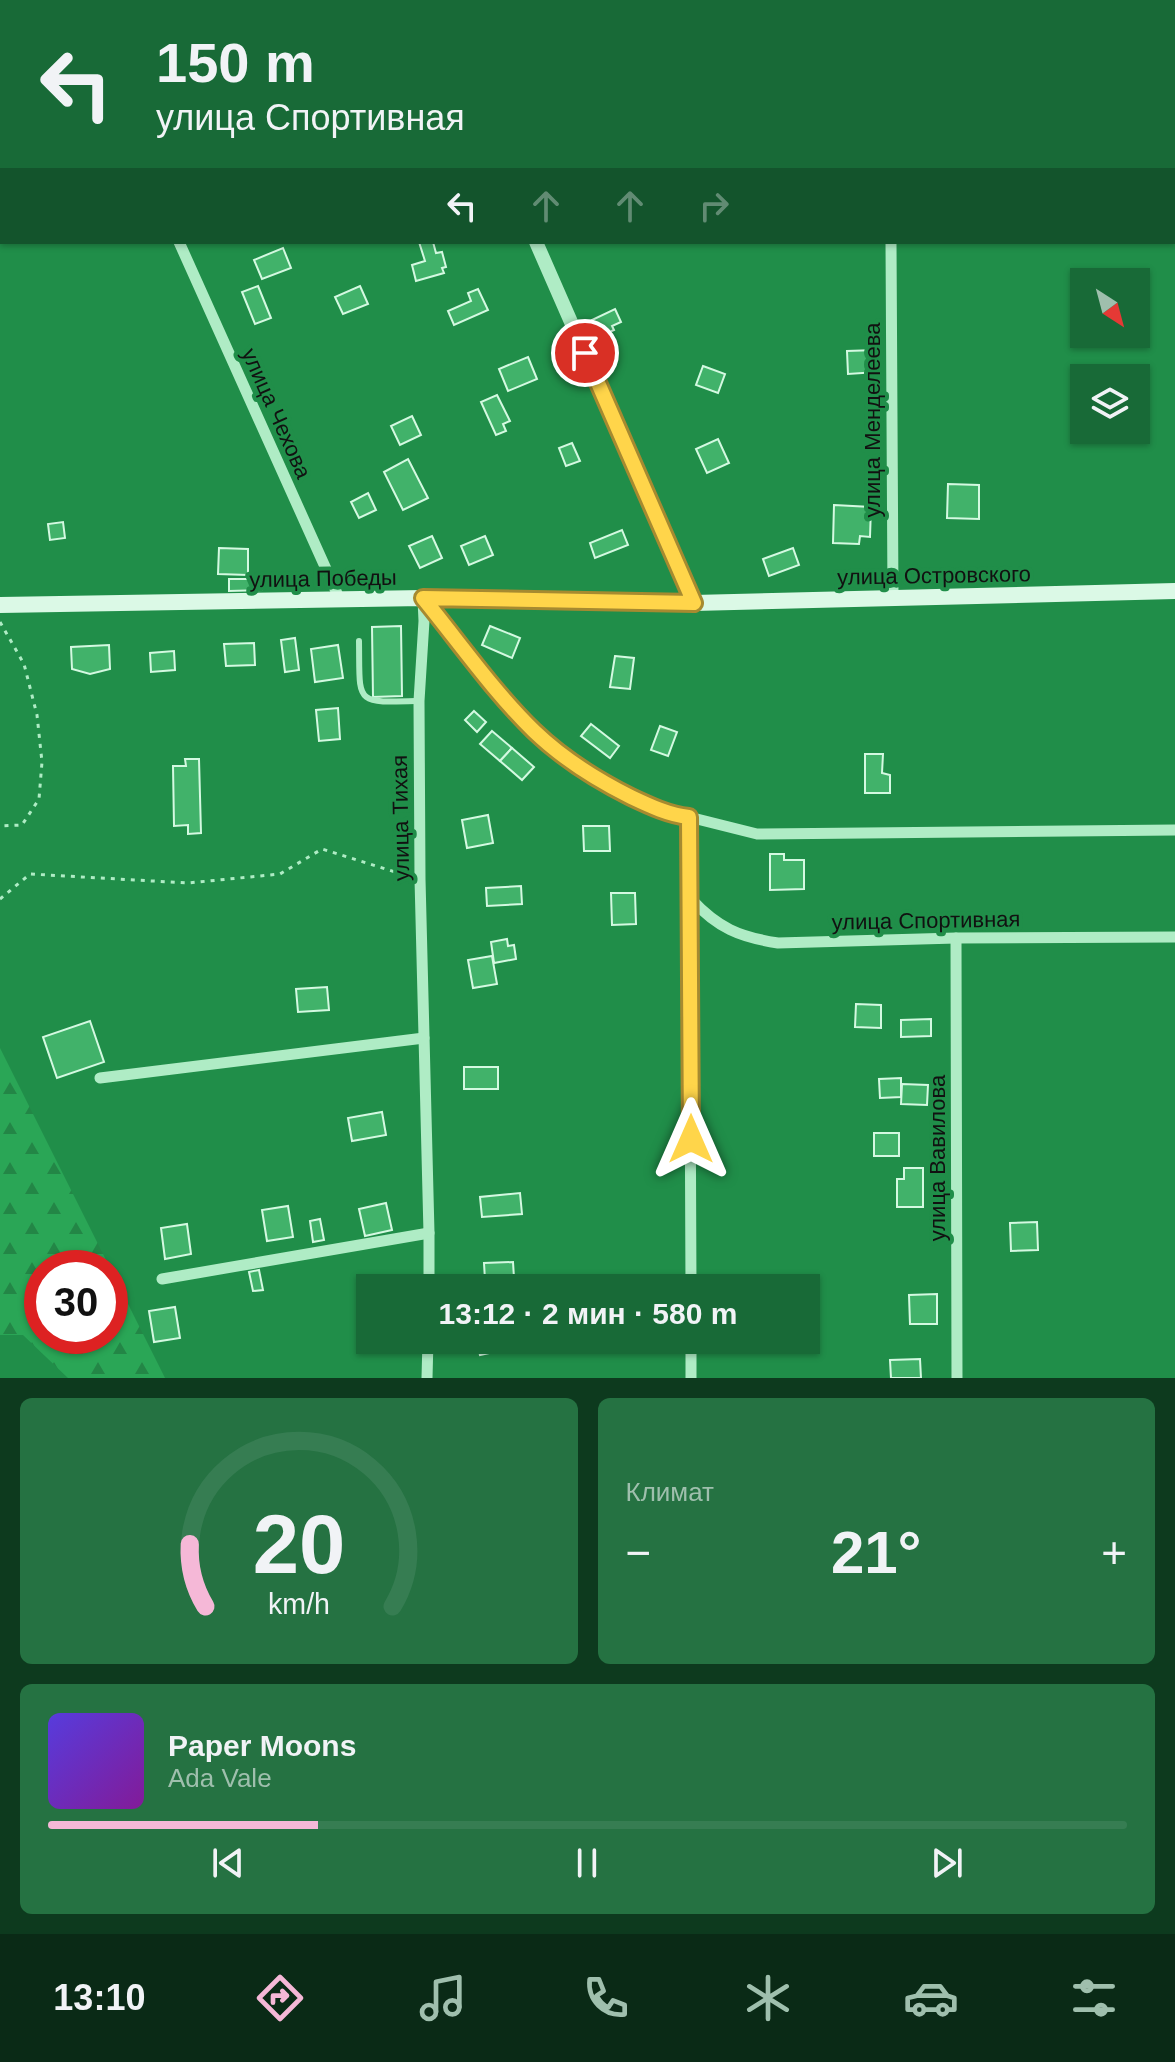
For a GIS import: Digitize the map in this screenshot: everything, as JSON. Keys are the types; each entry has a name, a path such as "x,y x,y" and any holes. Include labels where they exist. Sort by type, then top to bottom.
{"main road":[{"name":"улица Островского","path":"694,603 1175,591"},
{"name":"улица Победы","path":"0,605 423,598 694,603"}],"street":[{"name":"улица Чехова","path":"180,244 340,600"},
{"path":"537,244 694,603"},
{"name":"улица Менделеева","path":"891,244 893,598"},
{"path":"423,598 535,732 574,764 612,787 676,816 757,834 1175,830"},
{"name":"улица Тихая","path":"423,598 419,701 420,879 429,1274"},
{"path":"689,817 691,1274"},
{"name":"улица Спортивная","path":"691,899 711,921 756,940 778,943 1175,937"},
{"name":"улица Вавилова","path":"956,938 957,1378"},
{"path":"100,1078 424,1038"},
{"path":"162,1279 429,1233"},
{"path":"427,1378 428,1354"},
{"path":"691,1354 691,1378"}],"lane":[{"path":"359,641 359,687 366,698 373,702 419,701"}],"path":[{"path":"0,622 24,664 37,715 42,762 39,799 22,825 0,826"},
{"path":"0,899 30,874 188,883 280,874 322,849 420,879"}],"green space":[{"path":"0,1048 101,1250 24,1250 24,1336 0,1335"},
{"path":"128,1304 165,1378 68,1378 43,1354 128,1354"}],"building":[{"path":"420,244 434,244 436,253 442,252 446,267 442,268 444,273 416,281 412,265 425,261"},
{"path":"283,248 291,268 262,279 254,260"},
{"path":"258,286 271,318 255,324 242,292"},
{"path":"360,286 368,304 343,314 335,297"},
{"path":"478,289 488,310 454,325 448,311 471,301 468,293"},
{"path":"615,309 621,322 612,326 614,330 599,337 592,320"},
{"path":"876,350 877,372 848,374 847,351"},
{"path":"528,357 537,379 508,391 499,369"},
{"path":"703,366 725,374 718,393 696,385"},
{"path":"497,395 510,421 503,424 506,431 496,435 481,402"},
{"path":"412,416 421,435 400,445 391,426"},
{"path":"718,439 729,463 707,473 696,449"},
{"path":"572,443 580,461 566,466 559,448"},
{"path":"408,459 428,498 403,510 384,472"},
{"path":"948,484 979,485 979,519 947,518"},
{"path":"368,493 376,510 359,518 351,502"},
{"path":"834,505 871,507 870,537 860,536 859,544 833,543"},
{"path":"63,522 65,538 50,540 48,524"},
{"path":"622,530 628,545 595,558 590,543"},
{"path":"432,536 442,558 420,568 409,546"},
{"path":"485,536 493,555 469,565 461,546"},
{"path":"219,548 248,549 248,575 218,574"},
{"path":"793,548 799,565 769,576 763,559"},
{"path":"229,579 262,579 262,590 229,591"},
{"path":"401,626 402,696 373,697 372,627"},
{"path":"490,626 520,638 512,658 482,645"},
{"path":"295,638 299,670 285,672 281,640"},
{"path":"254,643 255,665 226,666 224,644"},
{"path":"109,645 110,669 90,674 72,669 71,647"},
{"path":"338,645 343,678 315,682 311,649"},
{"path":"174,651 175,670 151,672 150,653"},
{"path":"615,656 634,658 630,689 610,687"},
{"path":"338,708 340,739 319,741 316,710"},
{"path":"474,711 486,722 477,732 465,720"},
{"path":"591,724 619,746 610,758 581,736"},
{"path":"660,726 677,732 668,756 651,750"},
{"path":"492,731 512,748 500,761 480,744"},
{"path":"512,748 534,767 522,780 500,761"},
{"path":"865,754 883,754 882,773 890,775 890,793 865,793"},
{"path":"185,759 199,759 201,833 188,834 188,825 174,826 173,766 186,766"},
{"path":"488,815 493,843 467,848 462,820"},
{"path":"583,826 609,826 610,851 584,851"},
{"path":"770,854 784,854 784,860 804,860 804,889 770,890"},
{"path":"521,886 522,904 487,906 486,888"},
{"path":"611,893 635,893 636,924 612,925"},
{"path":"507,939 508,946 514,945 516,959 494,963 491,942"},
{"path":"492,956 497,984 473,988 468,960"},
{"path":"327,987 329,1010 298,1012 296,989"},
{"path":"856,1004 881,1005 881,1028 855,1027"},
{"path":"931,1019 931,1036 901,1037 901,1020"},
{"path":"90,1021 104,1062 57,1078 43,1037"},
{"path":"464,1067 498,1067 498,1089 464,1089"},
{"path":"901,1078 901,1097 880,1098 879,1079"},
{"path":"902,1084 928,1085 927,1105 901,1104"},
{"path":"382,1112 386,1135 352,1141 348,1118"},
{"path":"874,1133 899,1133 899,1156 874,1156"},
{"path":"904,1168 923,1168 923,1207 897,1207 897,1179 904,1179"},
{"path":"520,1193 522,1214 482,1217 480,1197"},
{"path":"386,1203 392,1230 365,1236 359,1209"},
{"path":"288,1206 293,1237 267,1241 262,1210"},
{"path":"320,1219 324,1240 313,1242 310,1221"},
{"path":"1037,1222 1038,1250 1011,1251 1010,1223"},
{"path":"187,1224 191,1254 165,1259 161,1228"},
{"path":"513,1262 514,1274 485,1274 484,1263"},
{"path":"259,1270 263,1290 253,1291 249,1272"},
{"path":"937,1294 937,1324 910,1324 909,1295"},
{"path":"175,1307 180,1338 154,1342 149,1311"},
{"path":"920,1359 921,1378 891,1378 890,1360"}],"route":[{"path":"585,353 694,603 423,598 535,732 574,764 612,787 649,806 676,816 689,817 691,1139"}]}
